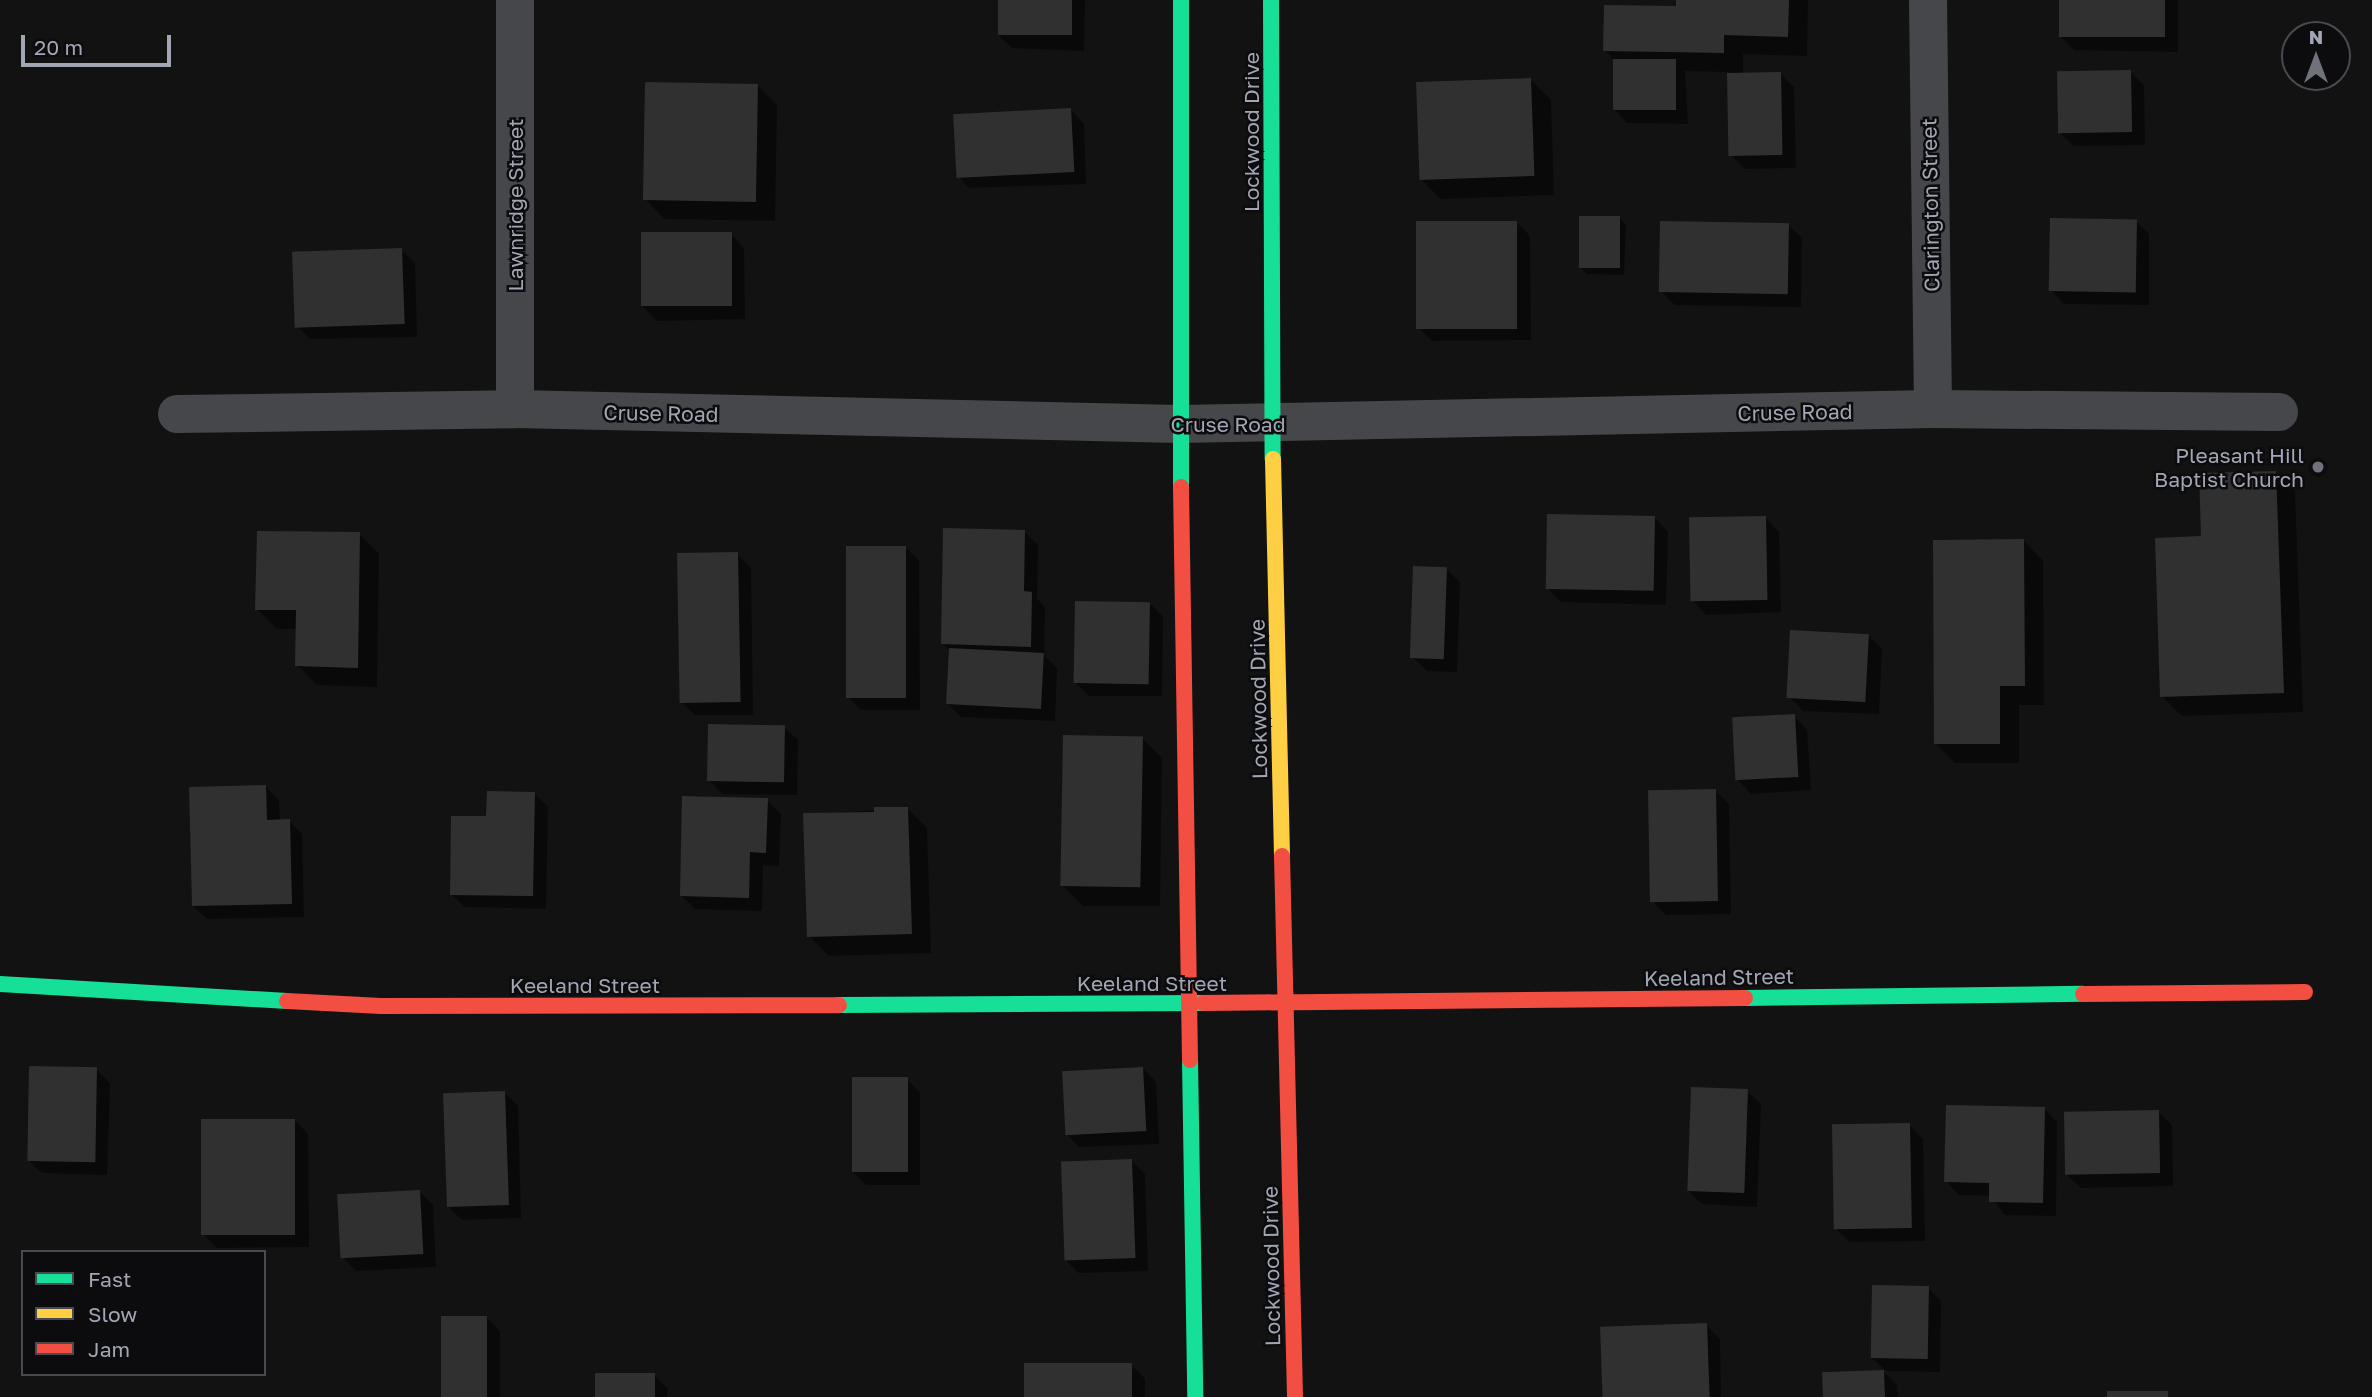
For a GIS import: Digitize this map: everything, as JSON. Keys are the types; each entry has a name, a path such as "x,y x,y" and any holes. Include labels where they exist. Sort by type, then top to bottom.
{"main road":[{"path":"1181,0 1180,424 1195,1397"},
{"name":"Lockwood Drive","path":"1271,0 1272,423 1295,1397"},
{"name":"Keeland Street","path":"0,984 381,1006 1286,1003 2305,992"}],"street":[{"name":"Lawnridge Street","path":"515,0 515,409"},
{"name":"Clarington Street","path":"1928,0 1933,409"},
{"name":"Cruse Road","path":"177,414 515,409 1180,424 1933,409 2279,412"}],"building":[{"path":"998,0 1072,0 1072,35 998,35"},
{"path":"1676,0 1789,0 1788,37 1724,35 1724,53 1603,51 1604,5 1676,6"},
{"path":"2059,0 2165,0 2165,37 2059,37"},
{"path":"1613,59 1676,59 1676,110 1613,110"},
{"path":"2131,70 2132,132 2058,133 2057,71"},
{"path":"1781,72 1782,155 1728,156 1727,73"},
{"path":"1531,78 1534,176 1419,180 1416,82"},
{"path":"645,82 758,84 756,202 643,200"},
{"path":"1071,108 1074,172 957,178 953,114"},
{"path":"1579,216 1620,216 1620,268 1579,268"},
{"path":"2050,218 2137,220 2136,293 2049,291"},
{"path":"1416,221 1517,221 1517,329 1416,329"},
{"path":"1660,221 1789,223 1788,294 1659,292"},
{"path":"641,232 732,232 732,306 641,306"},
{"path":"402,248 405,324 295,328 292,252"},
{"path":"2276,471 2284,693 2160,697 2155,538 2201,536 2199,473"},
{"path":"1547,514 1655,516 1654,591 1546,589"},
{"path":"1766,516 1767,600 1690,601 1689,517"},
{"path":"943,528 1025,530 1024,591 1032,592 1031,647 941,644"},
{"path":"257,531 360,532 358,668 295,666 296,610 255,610"},
{"path":"2024,539 2025,686 2000,686 2000,744 1934,744 1933,540"},
{"path":"846,546 906,546 906,698 846,698"},
{"path":"738,552 741,702 680,703 677,553"},
{"path":"1413,566 1447,567 1444,659 1410,658"},
{"path":"1075,601 1150,602 1149,684 1074,683"},
{"path":"1790,630 1869,634 1865,702 1786,698"},
{"path":"949,648 1044,653 1041,709 946,704"},
{"path":"1795,714 1798,777 1735,780 1732,717"},
{"path":"708,724 785,725 784,782 707,781"},
{"path":"1063,735 1143,736 1140,887 1060,886"},
{"path":"266,785 267,820 290,819 292,904 192,906 189,787"},
{"path":"1716,789 1718,901 1650,902 1648,790"},
{"path":"487,791 535,792 533,896 450,895 451,816 486,816"},
{"path":"682,796 768,798 766,853 750,852 749,898 680,896"},
{"path":"874,807 908,807 912,934 807,937 803,813 874,812"},
{"path":"29,1066 97,1067 95,1162 27,1161"},
{"path":"1143,1067 1146,1131 1065,1135 1062,1071"},
{"path":"852,1077 908,1077 908,1172 852,1172"},
{"path":"1691,1087 1748,1089 1744,1193 1687,1191"},
{"path":"505,1091 509,1205 447,1207 443,1093"},
{"path":"1946,1105 2045,1107 2043,1203 1989,1202 1989,1183 1944,1182"},
{"path":"2159,1110 2160,1173 2065,1175 2064,1112"},
{"path":"201,1119 295,1119 295,1235 201,1235"},
{"path":"1910,1123 1912,1228 1834,1229 1832,1124"},
{"path":"1132,1159 1135,1258 1064,1260 1061,1161"},
{"path":"420,1190 423,1254 340,1258 337,1194"},
{"path":"1872,1285 1929,1286 1928,1359 1871,1358"},
{"path":"441,1316 487,1316 487,1397 441,1397"},
{"path":"1707,1323 1710,1397 1603,1397 1600,1327"},
{"path":"1024,1363 1132,1363 1132,1397 1024,1397"},
{"path":"1884,1370 1885,1397 1823,1397 1822,1372"},
{"path":"595,1373 655,1373 655,1397 595,1397"},
{"path":"2107,1391 2168,1391 2168,1397 2107,1397"}],"traffic: fast":[{"path":"1181,0 1181,487"},
{"path":"1271,0 1273,459"},
{"path":"0,984 287,1001"},
{"path":"1745,998 2083,994"},
{"path":"839,1005 1203,1003"},
{"path":"1190,1060 1195,1397"}],"traffic: slow":[{"path":"1273,459 1282,856"}],"traffic: jam":[{"path":"1181,487 1190,1060"},
{"path":"1282,856 1295,1397"},
{"path":"2083,994 2305,992"},
{"path":"1203,1003 1745,998"},
{"path":"287,1001 381,1006 839,1005"}],"place":[{"name":"Pleasant Hill Baptist Church","path":"2318,467"}]}
